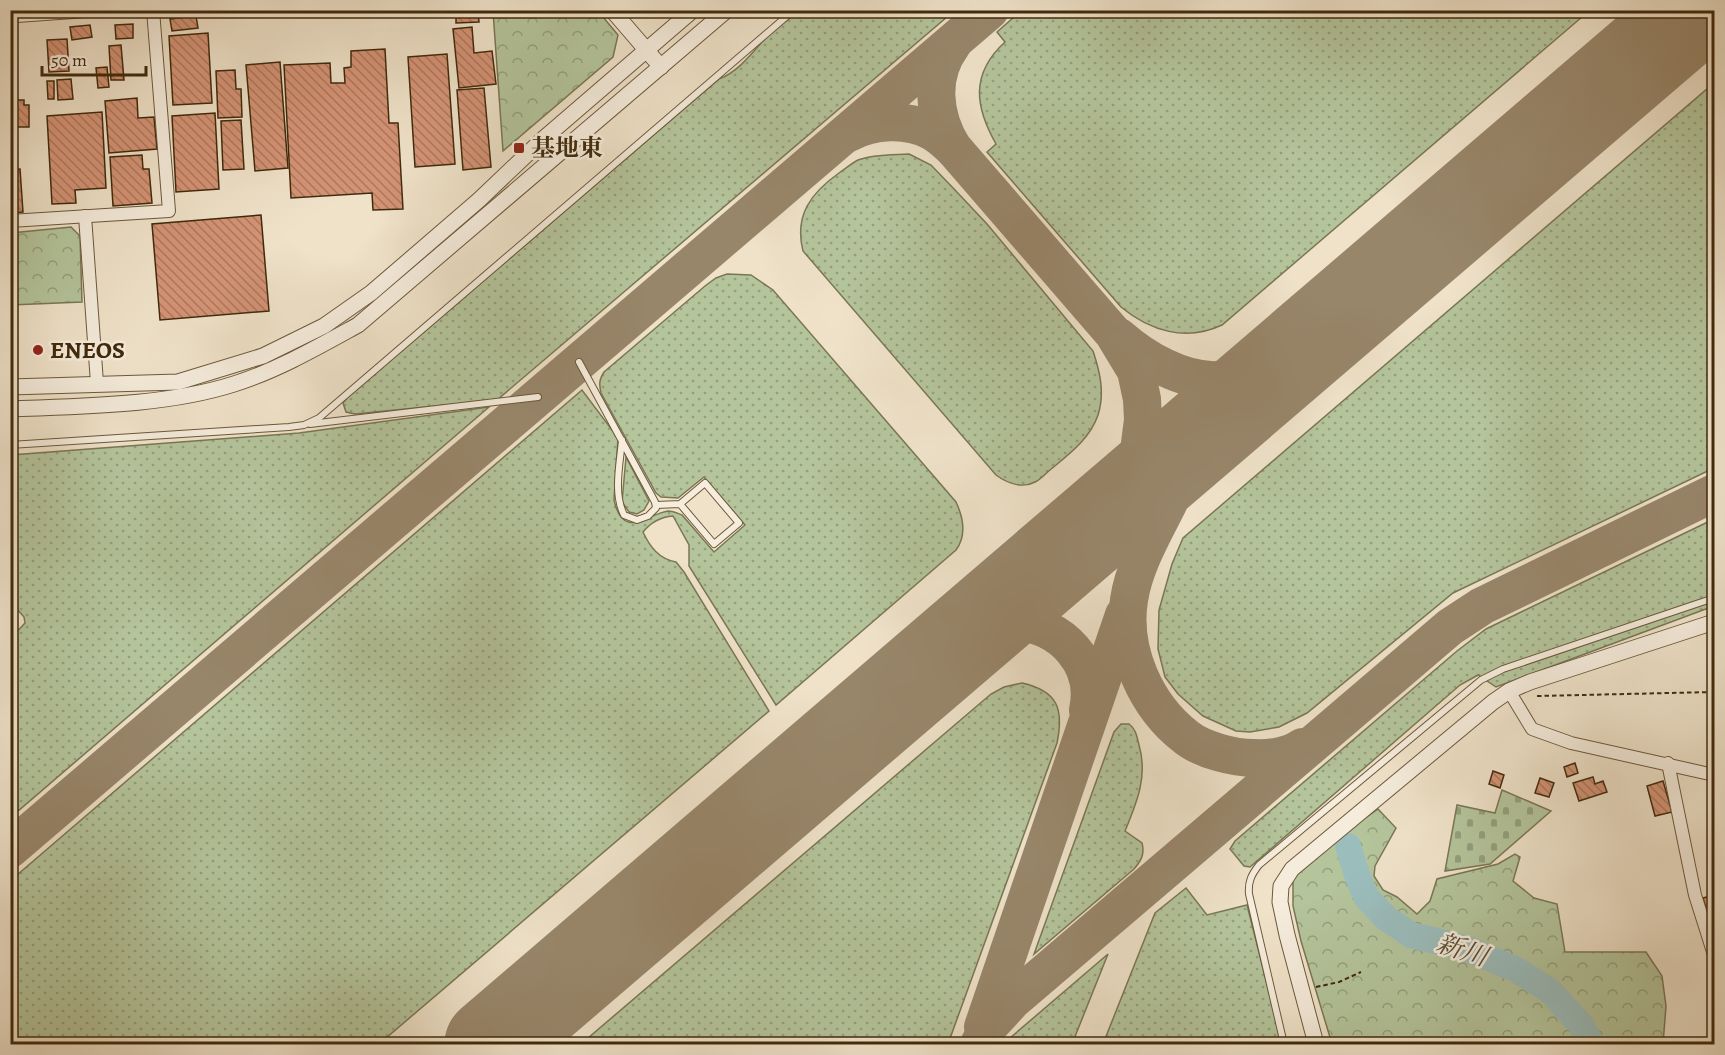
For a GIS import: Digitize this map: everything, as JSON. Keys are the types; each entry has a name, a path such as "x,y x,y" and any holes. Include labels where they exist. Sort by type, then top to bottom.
{"street":[{"path":"10,15 80,10"},
{"path":"10,221 169,211 153,10"},
{"path":"612,10 661,67"},
{"path":"10,387 177,382 262,356 324,326 371,292 693,10"},
{"path":"10,410 183,396 234,384 301,357 358,325 727,10"},
{"path":"85,216 97,383"},
{"path":"1316,1044 1280,902 1281,886 1292,869 1509,691 1530,682 1714,622"},
{"path":"1509,691 1532,729 1571,743 1714,775"},
{"path":"1668,763 1695,895 1714,955"}],"lane":[{"path":"304,425 318,418 333,406 794,10"},
{"path":"579,362 656,505"},
{"path":"10,445 304,425 538,397"},
{"path":"621,440 618,496 624,514 637,520 648,516 656,505"},
{"path":"656,505 680,504 705,483 739,523 714,544 680,504"},
{"path":"1284,1044 1249,894 1248,883 1252,873 1259,865 1481,680 1503,669 1714,598"}],"path":[{"path":"1538,696 1714,692"},
{"path":"1302,990 1339,982 1361,972"}],"green space":[{"path":"1022,10 1589,11 1222,325 1195,333 1182,333 1156,328 1121,307 987,152 996,144 980,104 981,79 986,66 1005,42 997,32"},
{"path":"493,11 598,11 618,35 613,57 503,151"},
{"path":"798,11 954,11 497,400 355,414 346,412 343,403 348,397 719,79 737,68 770,34"},
{"path":"1714,83 1714,468 1453,593 1307,713 1279,727 1250,732 1236,731 1203,716 1178,694 1165,677 1158,649 1159,610 1172,564 1183,538"},
{"path":"909,154 931,165 987,224 1093,351 1100,375 1101,391 1100,407 1094,424 1090,432 1071,452 1039,480 1030,484 1015,484 996,475 803,251 801,226 803,216 807,206 820,189 858,160"},
{"path":"71,227 80,236 82,302 11,305 11,233"},
{"path":"727,274 751,275 773,290 956,502 963,532 956,550 776,705 689,566 689,545 673,516 649,525 643,532 649,543 660,555 676,562 684,572 769,711 379,1044 11,1044 10,881 582,390 618,438 614,500 623,519 636,522 668,511 677,513 682,515 714,552 745,525 704,477 678,498 661,497 656,493 601,393 600,387 600,380 604,372 705,286"},
{"path":"489,407 11,817 11,638 25,623 24,617 11,602 11,455 299,433"},
{"path":"626,457 649,501 644,510 637,514 629,512 622,502"},
{"path":"1714,519 1714,606 1496,687 1478,675 1460,685 1250,867 1244,866 1230,849 1235,841 1457,651 1486,629"},
{"path":"1022,683 1044,691 1056,703 1060,720 1057,743 948,1044 581,1044 991,694 1004,687"},
{"path":"1121,724 1129,724 1133,728 1141,756 1140,789 1125,831 1142,843 1142,857 1134,869 1034,954 1114,732"},
{"path":"1502,790 1551,811 1490,864 1445,871 1457,805 1495,813"},
{"path":"1378,809 1396,828 1375,866 1374,876 1383,890 1397,897 1417,914 1430,901 1437,879 1498,864 1515,854 1520,857 1513,881 1534,898 1557,904 1565,952 1646,952 1662,976 1666,1006 1663,1044 1332,1044 1301,941 1293,906 1293,878"},
{"path":"1186,888 1207,915 1247,905 1282,1044 1103,1044 1155,913"},
{"path":"1108,954 1072,1044 1005,1044 1010,1038"}],"building":[{"path":"456,10 478,10 479,22 456,23"},
{"path":"196,16 198,28 172,31 170,19"},
{"path":"133,24 133,38 116,39 115,25"},
{"path":"90,25 92,37 72,40 70,27"},
{"path":"472,27 474,53 492,51 496,84 459,88 453,29"},
{"path":"208,33 212,103 173,105 169,36"},
{"path":"67,39 69,71 49,72 47,40"},
{"path":"121,45 124,80 111,80 109,46"},
{"path":"385,49 389,123 398,123 403,209 373,210 372,193 291,198 284,65 330,63 331,83 345,83 344,68 351,67 351,51"},
{"path":"447,54 455,164 415,167 408,57"},
{"path":"280,62 288,168 255,171 246,65"},
{"path":"107,67 109,87 98,88 96,68"},
{"path":"235,70 236,89 241,89 242,117 218,118 216,71"},
{"path":"71,79 73,99 58,100 57,80"},
{"path":"47,81 54,81 54,99 48,99"},
{"path":"484,88 491,167 463,170 457,90"},
{"path":"137,98 138,118 154,117 157,149 109,153 105,101"},
{"path":"10,100 24,100 24,105 29,105 29,127 10,127"},
{"path":"102,112 106,188 75,190 76,203 52,204 47,116"},
{"path":"215,113 219,189 176,192 172,116"},
{"path":"241,120 244,169 223,170 221,121"},
{"path":"142,155 143,169 149,169 152,203 113,206 110,157"},
{"path":"20,169 23,212 10,213 10,170"},
{"path":"261,215 269,311 160,320 152,224"},
{"path":"1575,763 1578,773 1567,777 1564,767"},
{"path":"1493,771 1504,775 1500,788 1489,784"},
{"path":"1593,777 1595,784 1603,781 1607,792 1579,801 1573,783"},
{"path":"1540,778 1554,783 1549,797 1535,793"},
{"path":"1663,781 1672,812 1655,816 1647,786"},
{"path":"1714,895 1714,915 1708,916 1703,898"}],"waterway":[{"name":"新川","path":"1348,846 1366,897 1387,919 1411,935 1465,948 1515,969 1550,991 1581,1025 1592,1044"}],"taxiway":[{"path":"10,849 990,10"},
{"path":"952,45 940,70 936,96 946,136 953,148 1113,333 1136,371 1142,399 1143,420 1138,459 1112,502 1088,532"},
{"path":"849,133 868,125 901,122 922,127 953,148"},
{"path":"1119,337 1152,361 1178,373 1205,380 1218,380 1257,370 1282,358 1317,336"},
{"path":"1227,413 1187,463 1135,575 1131,587 1128,619 1133,658 1148,693 1159,710 1193,742 1218,752 1246,758 1279,756 1302,747"},
{"path":"979,1044 990,1025 1013,1000 1450,627 1482,606 1714,493"},
{"path":"983,1027 1124,615"},
{"path":"954,647 980,629 996,623 1016,622 1048,631 1062,639 1082,663 1090,693 1088,710"}],"runway":[{"path":"491,1044 1697,10"}],"place":[{"name":"基地東","path":"519,148"},
{"name":"ENEOS","path":"38,350"}]}
